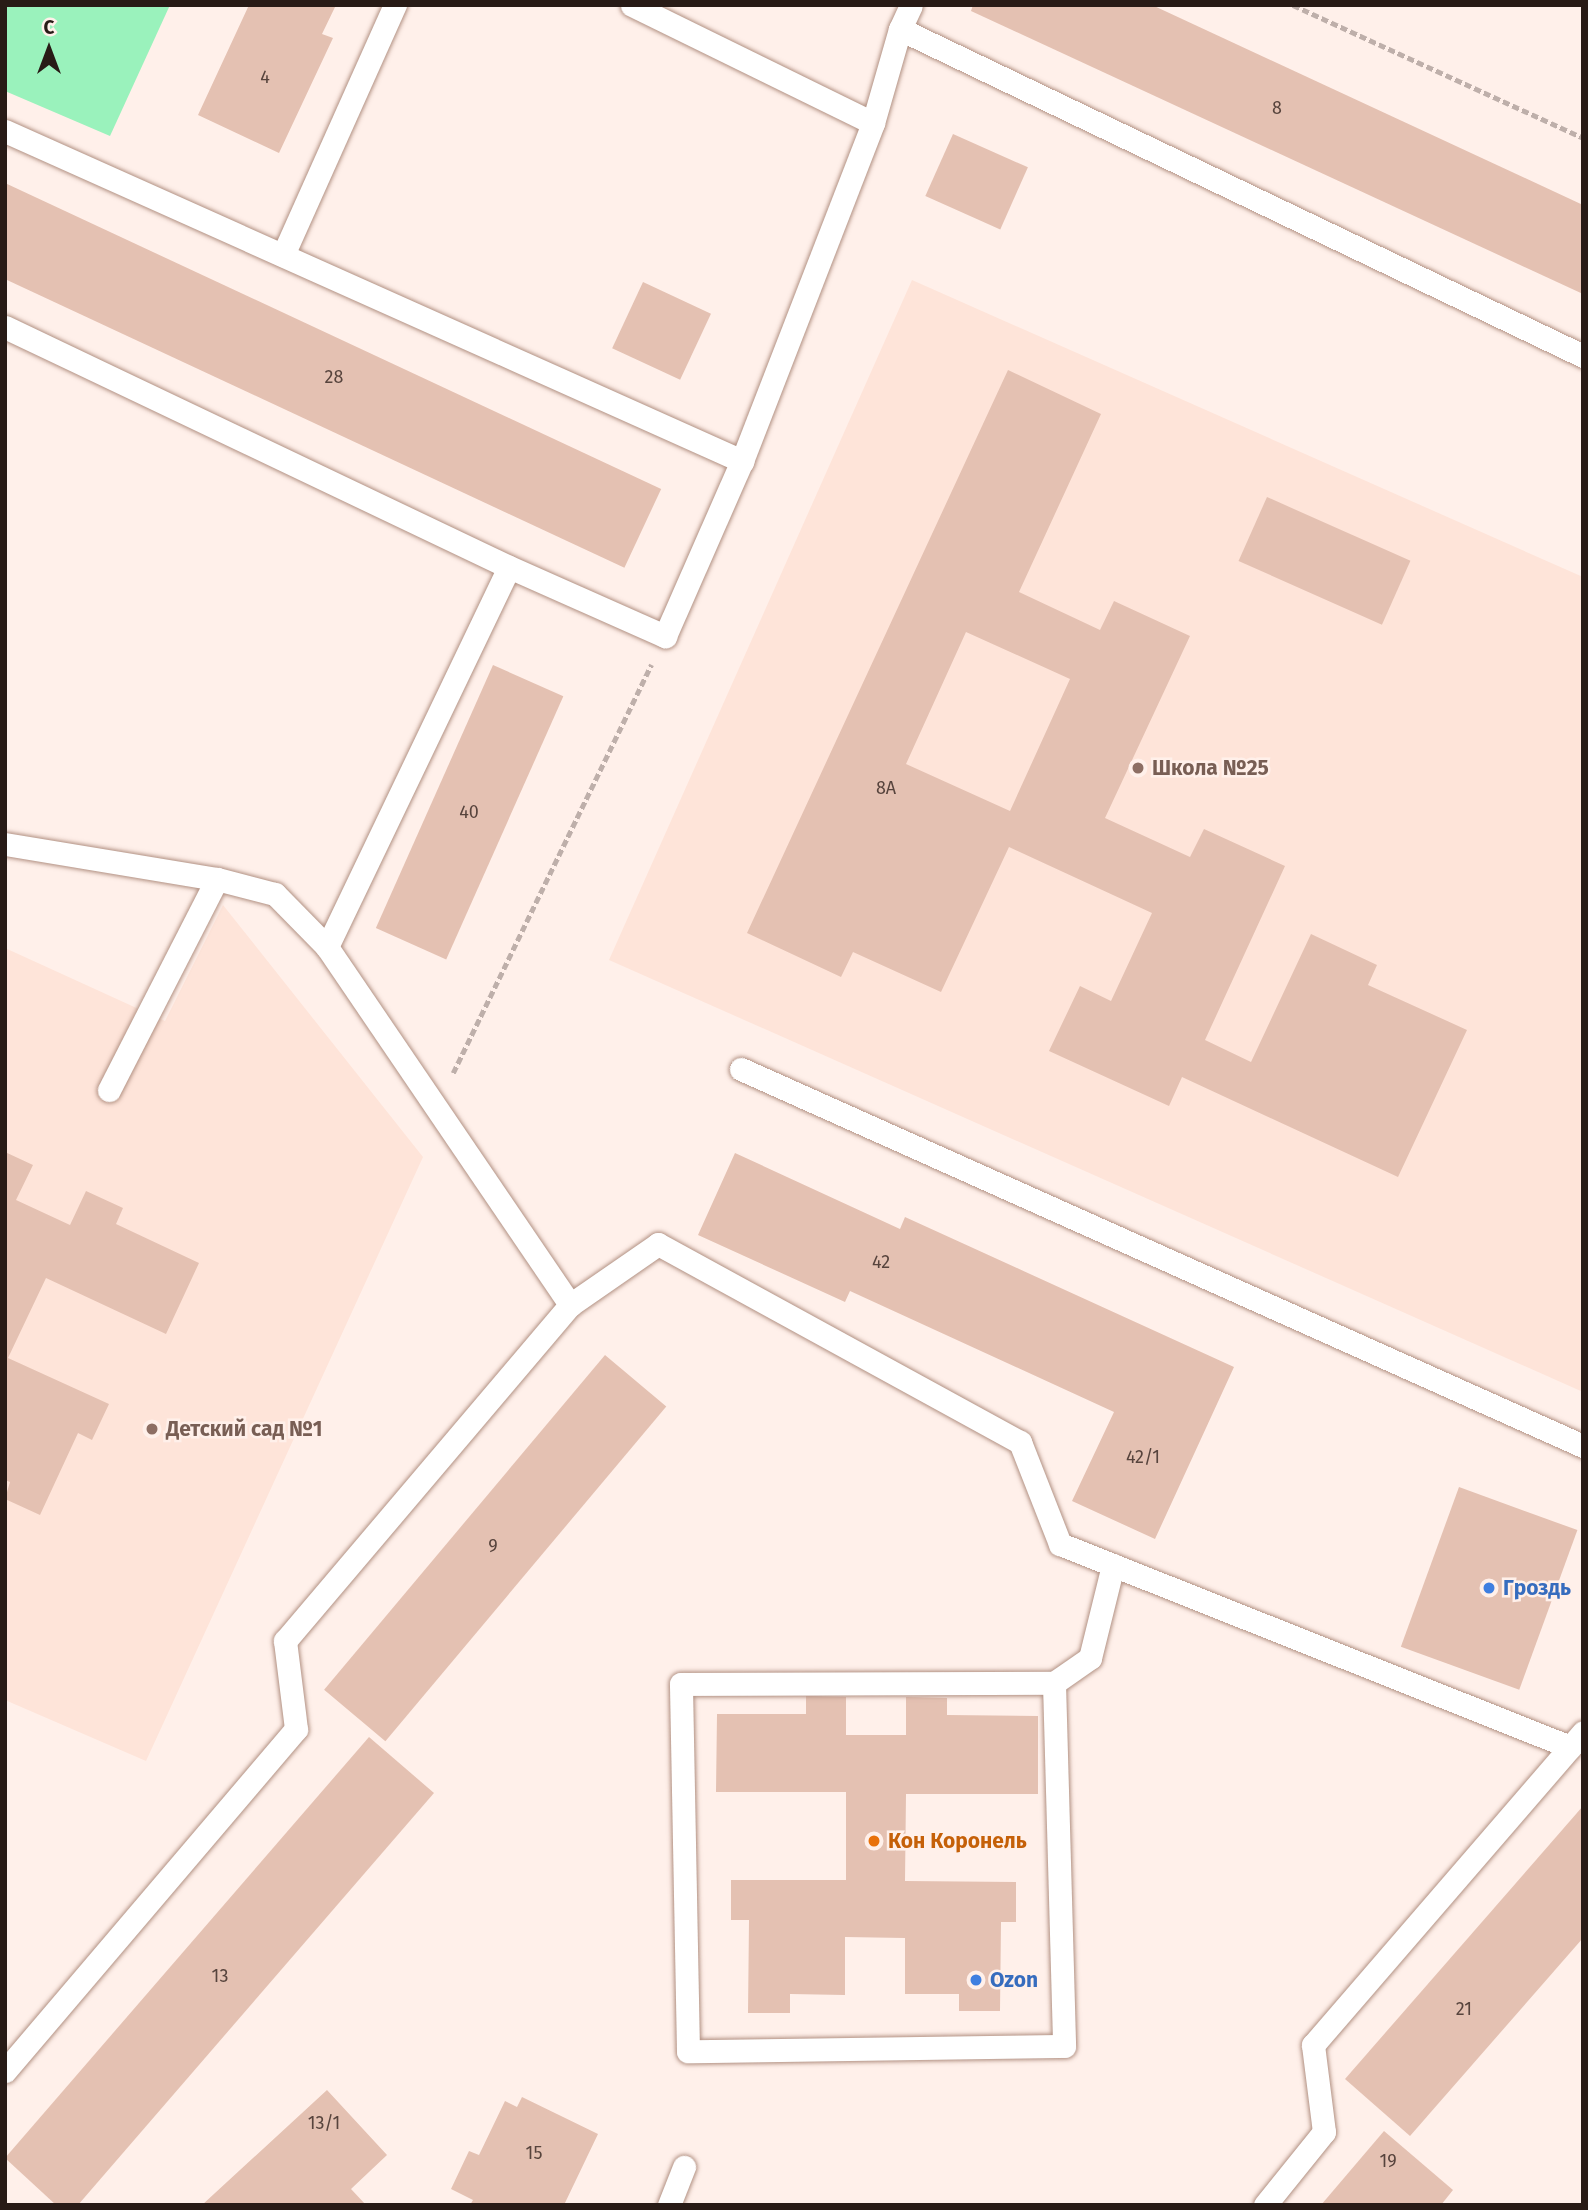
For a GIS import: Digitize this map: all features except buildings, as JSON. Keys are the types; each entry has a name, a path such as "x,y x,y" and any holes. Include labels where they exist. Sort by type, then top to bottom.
{"lane":[{"path":"283,255 395,5"},
{"path":"632,5 873,123"},
{"path":"5,327 509,567 665,636 742,461 873,123 900,29 911,5"},
{"path":"900,29 1583,356"},
{"path":"5,131 742,461"},
{"path":"327,947 509,567"},
{"path":"5,844 217,879 275,894 327,947 570,1305"},
{"path":"109,1090 217,879"},
{"path":"741,1069 1583,1447"},
{"path":"5,2071 296,1729 285,1641 570,1305 658,1244 1020,1442 1060,1544 1576,1739 1313,2045 1324,2132 1265,2205"},
{"path":"1054,1683 1065,2046 688,2051 681,1684 1054,1683 1090,1658 1113,1565"},
{"path":"669,2205 684,2167"}],"path":[{"path":"1293,5 1583,138"},
{"path":"436,1107 665,636"}],"shaded area":[{"name":"Школа №25","path":"912,280 1583,577 1583,1392 609,960"},
{"name":"Детский сад №1","path":"223,905 423,1157 146,1761 5,1700 5,948 165,1021"}],"green space":[{"path":"5,5 170,5 110,136 5,91"}],"place":[{"name":"Школа №25","path":"1138,768"},
{"name":"Детский сад №1","path":"152,1429"},
{"name":"Гроздь","path":"1489,1588"},
{"name":"Кон Коронель","path":"874,1841"},
{"name":"Ozon","path":"976,1980"}]}
